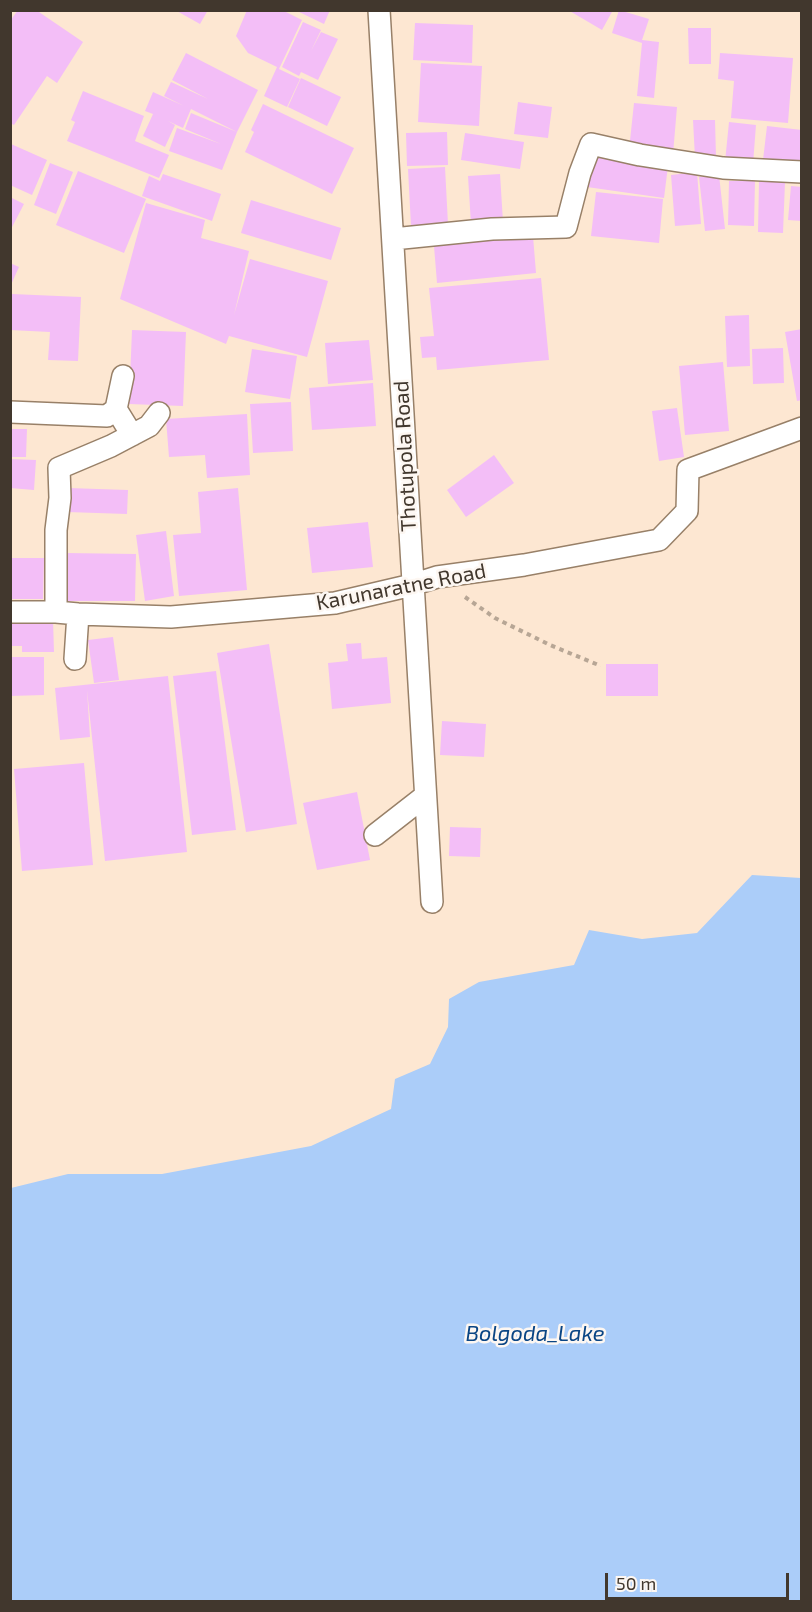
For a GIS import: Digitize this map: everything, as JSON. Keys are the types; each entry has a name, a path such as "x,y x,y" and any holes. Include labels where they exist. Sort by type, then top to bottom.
{"street":[{"name":"Thotupola Road","path":"379,10 432,902"},
{"path":"393,239 492,229 566,227 580,173 591,144 640,155 723,168 801,172"},
{"path":"123,376 116,410 132,435"},
{"path":"10,412 107,416 116,410"},
{"path":"56,612 56,530 60,498 60,468 111,446 149,426 159,413"},
{"name":"Karunaratne Road","path":"10,612 171,618 335,603 437,577 524,566 659,540 687,511 688,470 801,428"},
{"path":"75,658 78,614"},
{"path":"375,835 425,796"}],"path":[{"path":"437,577 495,618 550,645 601,666"}],"water":[{"name":"Bolgoda_Lake","path":"752,875 801,878 801,1601 11,1601 11,1188 68,1174 162,1174 311,1146 391,1109 395,1079 430,1064 448,1027 449,999 479,982 574,965 589,930 642,939 697,933"}],"building":[{"path":"18,10 36,10 83,42 57,83 47,76 14,125 10,123 10,21"},
{"path":"175,10 208,10 200,24"},
{"path":"247,10 282,10 302,20 279,69 300,79 287,107 264,96 277,67 248,53 236,36"},
{"path":"295,10 330,10 324,24"},
{"path":"568,10 613,10 602,30"},
{"path":"619,10 649,19 642,40 659,42 654,98 637,96 642,43 612,33"},
{"path":"303,22 321,30 311,51 321,32 338,39 318,80 301,72 299,76 282,67"},
{"path":"415,23 473,25 472,63 413,60"},
{"path":"688,28 711,28 711,64 689,64"},
{"path":"186,53 258,90 237,132 191,109 183,128 168,121 175,125 165,147 143,136 153,114 145,111 153,92 184,106 164,96 171,82 208,99 172,80"},
{"path":"720,53 793,58 788,123 731,118 734,81 718,79"},
{"path":"421,63 482,66 479,126 418,122"},
{"path":"301,78 341,97 327,126 288,107"},
{"path":"83,91 144,116 135,141 169,155 159,178 67,141 75,122 71,120"},
{"path":"518,102 552,107 548,138 514,134"},
{"path":"634,103 677,107 673,154 629,150"},
{"path":"263,104 354,148 332,194 245,152 254,132 251,130"},
{"path":"191,113 237,132 222,170 169,151 177,128 221,144 185,129"},
{"path":"693,120 715,120 716,157 695,158"},
{"path":"729,122 756,125 753,164 725,162"},
{"path":"767,126 802,130 802,164 763,160"},
{"path":"447,132 448,165 407,166 406,133"},
{"path":"465,133 524,142 520,169 461,160"},
{"path":"11,144 47,160 32,195 10,185"},
{"path":"591,155 668,166 664,198 587,187"},
{"path":"50,163 73,172 56,214 34,205"},
{"path":"445,167 448,224 411,226 408,169"},
{"path":"78,171 146,199 124,253 56,225"},
{"path":"697,172 701,224 675,226 671,175"},
{"path":"163,174 221,194 212,221 142,196 149,176 160,181"},
{"path":"500,174 503,222 471,224 468,176"},
{"path":"719,175 725,229 705,231 699,177"},
{"path":"729,181 755,181 754,226 728,225"},
{"path":"759,181 785,182 783,233 758,232"},
{"path":"791,186 802,187 802,221 788,220"},
{"path":"596,192 663,199 659,243 591,236"},
{"path":"10,197 24,204 10,231"},
{"path":"251,200 341,228 331,260 241,233"},
{"path":"146,203 205,220 201,238 249,251 234,315 250,259 328,281 307,357 229,336 226,344 120,299"},
{"path":"533,236 536,273 437,283 434,246"},
{"path":"10,263 19,267 10,287"},
{"path":"541,278 549,360 437,370 436,357 422,358 420,337 434,336 429,288"},
{"path":"12,294 81,297 78,361 48,360 50,332 10,330"},
{"path":"749,315 750,366 727,367 725,316"},
{"path":"802,329 802,400 797,401 785,332"},
{"path":"132,330 186,332 183,406 129,404"},
{"path":"369,340 373,380 328,384 325,343"},
{"path":"783,348 784,383 753,384 752,349"},
{"path":"252,349 297,356 290,399 245,392"},
{"path":"723,362 729,431 685,435 679,366"},
{"path":"373,383 376,426 312,430 309,388"},
{"path":"291,402 293,451 253,453 250,404"},
{"path":"677,408 684,457 659,461 652,411"},
{"path":"247,414 250,475 207,478 205,455 169,457 166,419"},
{"path":"10,429 27,429 26,457 10,457"},
{"path":"494,455 514,483 466,517 447,490"},
{"path":"10,459 36,460 34,490 10,488"},
{"path":"68,488 128,490 127,514 67,512"},
{"path":"238,488 247,590 179,596 173,535 201,533 198,492"},
{"path":"368,522 373,567 312,573 307,528"},
{"path":"166,531 174,596 145,601 136,535"},
{"path":"65,553 136,554 135,601 65,601"},
{"path":"10,558 44,558 43,599 10,599"},
{"path":"10,620 53,620 54,652 22,652 22,646 10,646"},
{"path":"113,637 119,680 94,683 88,640"},
{"path":"361,643 362,659 387,657 391,703 332,709 328,663 348,661 346,644"},
{"path":"269,644 297,824 246,832 217,653"},
{"path":"10,657 44,657 44,695 10,696"},
{"path":"606,664 658,664 658,696 606,696"},
{"path":"216,671 236,830 192,835 173,676"},
{"path":"168,676 187,852 105,861 87,690 90,737 60,740 55,688"},
{"path":"442,721 486,724 484,757 440,755"},
{"path":"84,763 93,865 22,871 14,769"},
{"path":"357,792 370,860 317,870 303,803"},
{"path":"450,827 481,828 480,857 449,856"}]}
